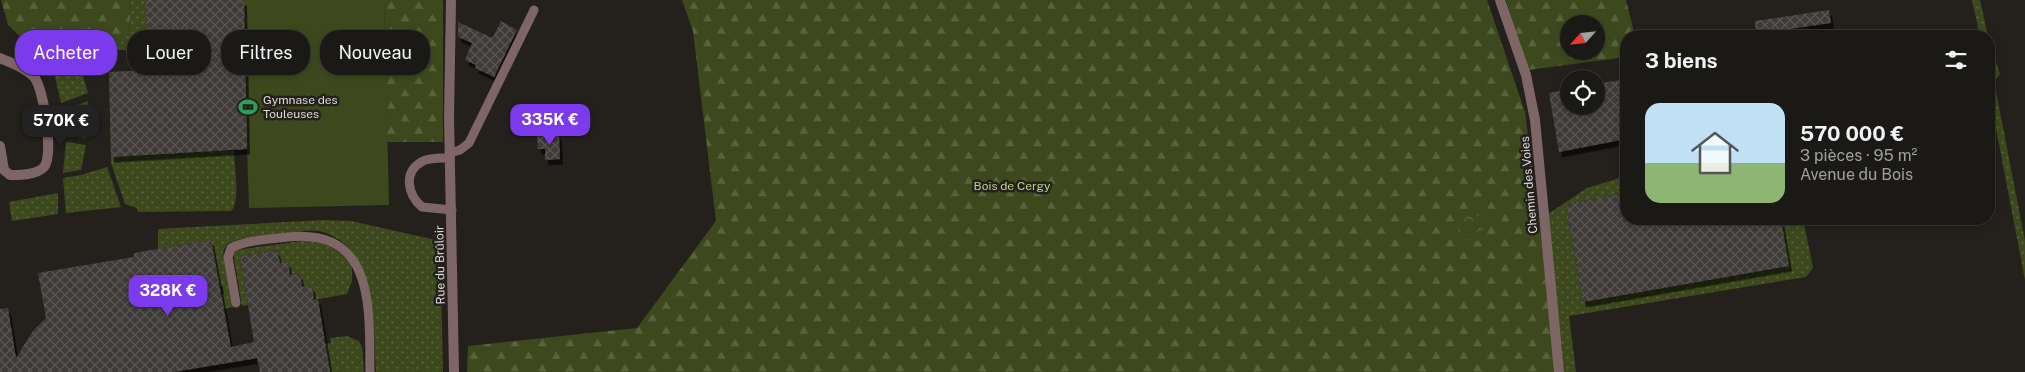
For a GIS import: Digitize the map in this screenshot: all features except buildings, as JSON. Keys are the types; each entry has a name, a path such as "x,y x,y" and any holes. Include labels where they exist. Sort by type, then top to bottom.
{"street":[{"name":"Rue du Brûloir","path":"451,0 450,156 454,372"},
{"name":"Chemin des Voies","path":"1500,0 1526,75 1535,120 1558,372"},
{"path":"0,58 29,73 38,85 48,138 47,161 43,168 37,171 10,176 4,170 0,146"}],"lane":[{"path":"452,210 422,207 411,194 410,176 421,162 450,156 468,143 534,10"},
{"path":"236,303 228,258 231,248 274,239 307,235 319,237 336,244 354,259 362,275 367,308 370,372"}],"green space":[{"path":"1,0 131,0 129,30 127,30 127,36 124,41 117,44 117,30 15,30 15,32 8,25"},
{"path":"131,0 146,0 147,30 129,30"},
{"name":"Gymnase des Touleuses","path":"146,0 384,0 385,30 320,30 320,75 386,75 389,205 249,208 247,149 111,157 109,75 117,75 117,72 127,71 127,75 211,75 211,30 147,30"},
{"path":"384,0 443,0 443,142 387,142 386,75 430,75 430,30 385,30"},
{"name":"Bois de Cergy","path":"682,0 1487,0 1525,112 1558,372 467,372 468,346 637,328 716,221 693,31"},
{"path":"1506,0 1626,0 1634,30 1620,30 1620,58 1605,60 1605,15 1560,15 1560,60 1603,60 1528,70"},
{"path":"1972,0 1980,0 1987,30 1979,30"},
{"path":"127,34 127,50 117,50 117,42"},
{"path":"1995,59 2000,74 1995,80"},
{"path":"55,75 83,75 88,93 61,103"},
{"path":"1995,86 2025,241 2025,280 1995,123"},
{"path":"88,101 90,119 86,139 67,134 62,111"},
{"path":"66,142 86,145 81,170 63,173"},
{"path":"234,150 236,200 231,211 138,212 137,208 125,204 111,163 111,157"},
{"path":"107,167 121,207 66,213 63,178"},
{"path":"1620,178 1620,194 1566,204 1583,302 1789,266 1782,225 1804,225 1813,268 1806,277 1569,316 1576,372 1564,372 1548,214 1587,188"},
{"path":"58,193 58,214 12,221 9,202"},
{"path":"1462,212 1487,218 1478,241 1456,238"},
{"path":"324,220 351,221 440,241 443,372 376,372 373,313 370,292 364,273 356,257 343,243 326,233 312,231 265,235 241,239 227,244 223,252 233,307 223,309 220,296 224,294 223,287 219,283 211,240 158,249 158,229"},
{"path":"308,240 321,242 332,248 343,255 352,265 352,281 347,294 314,300 312,286 302,287 300,274 290,275 288,262 280,263 277,250 240,256 248,305 242,306 233,253 236,250"},
{"path":"347,336 359,341 362,347 364,372 330,372 325,344 331,343 330,338"}],"place":[{"name":"Gymnase des Touleuses","path":"248,107"}]}
